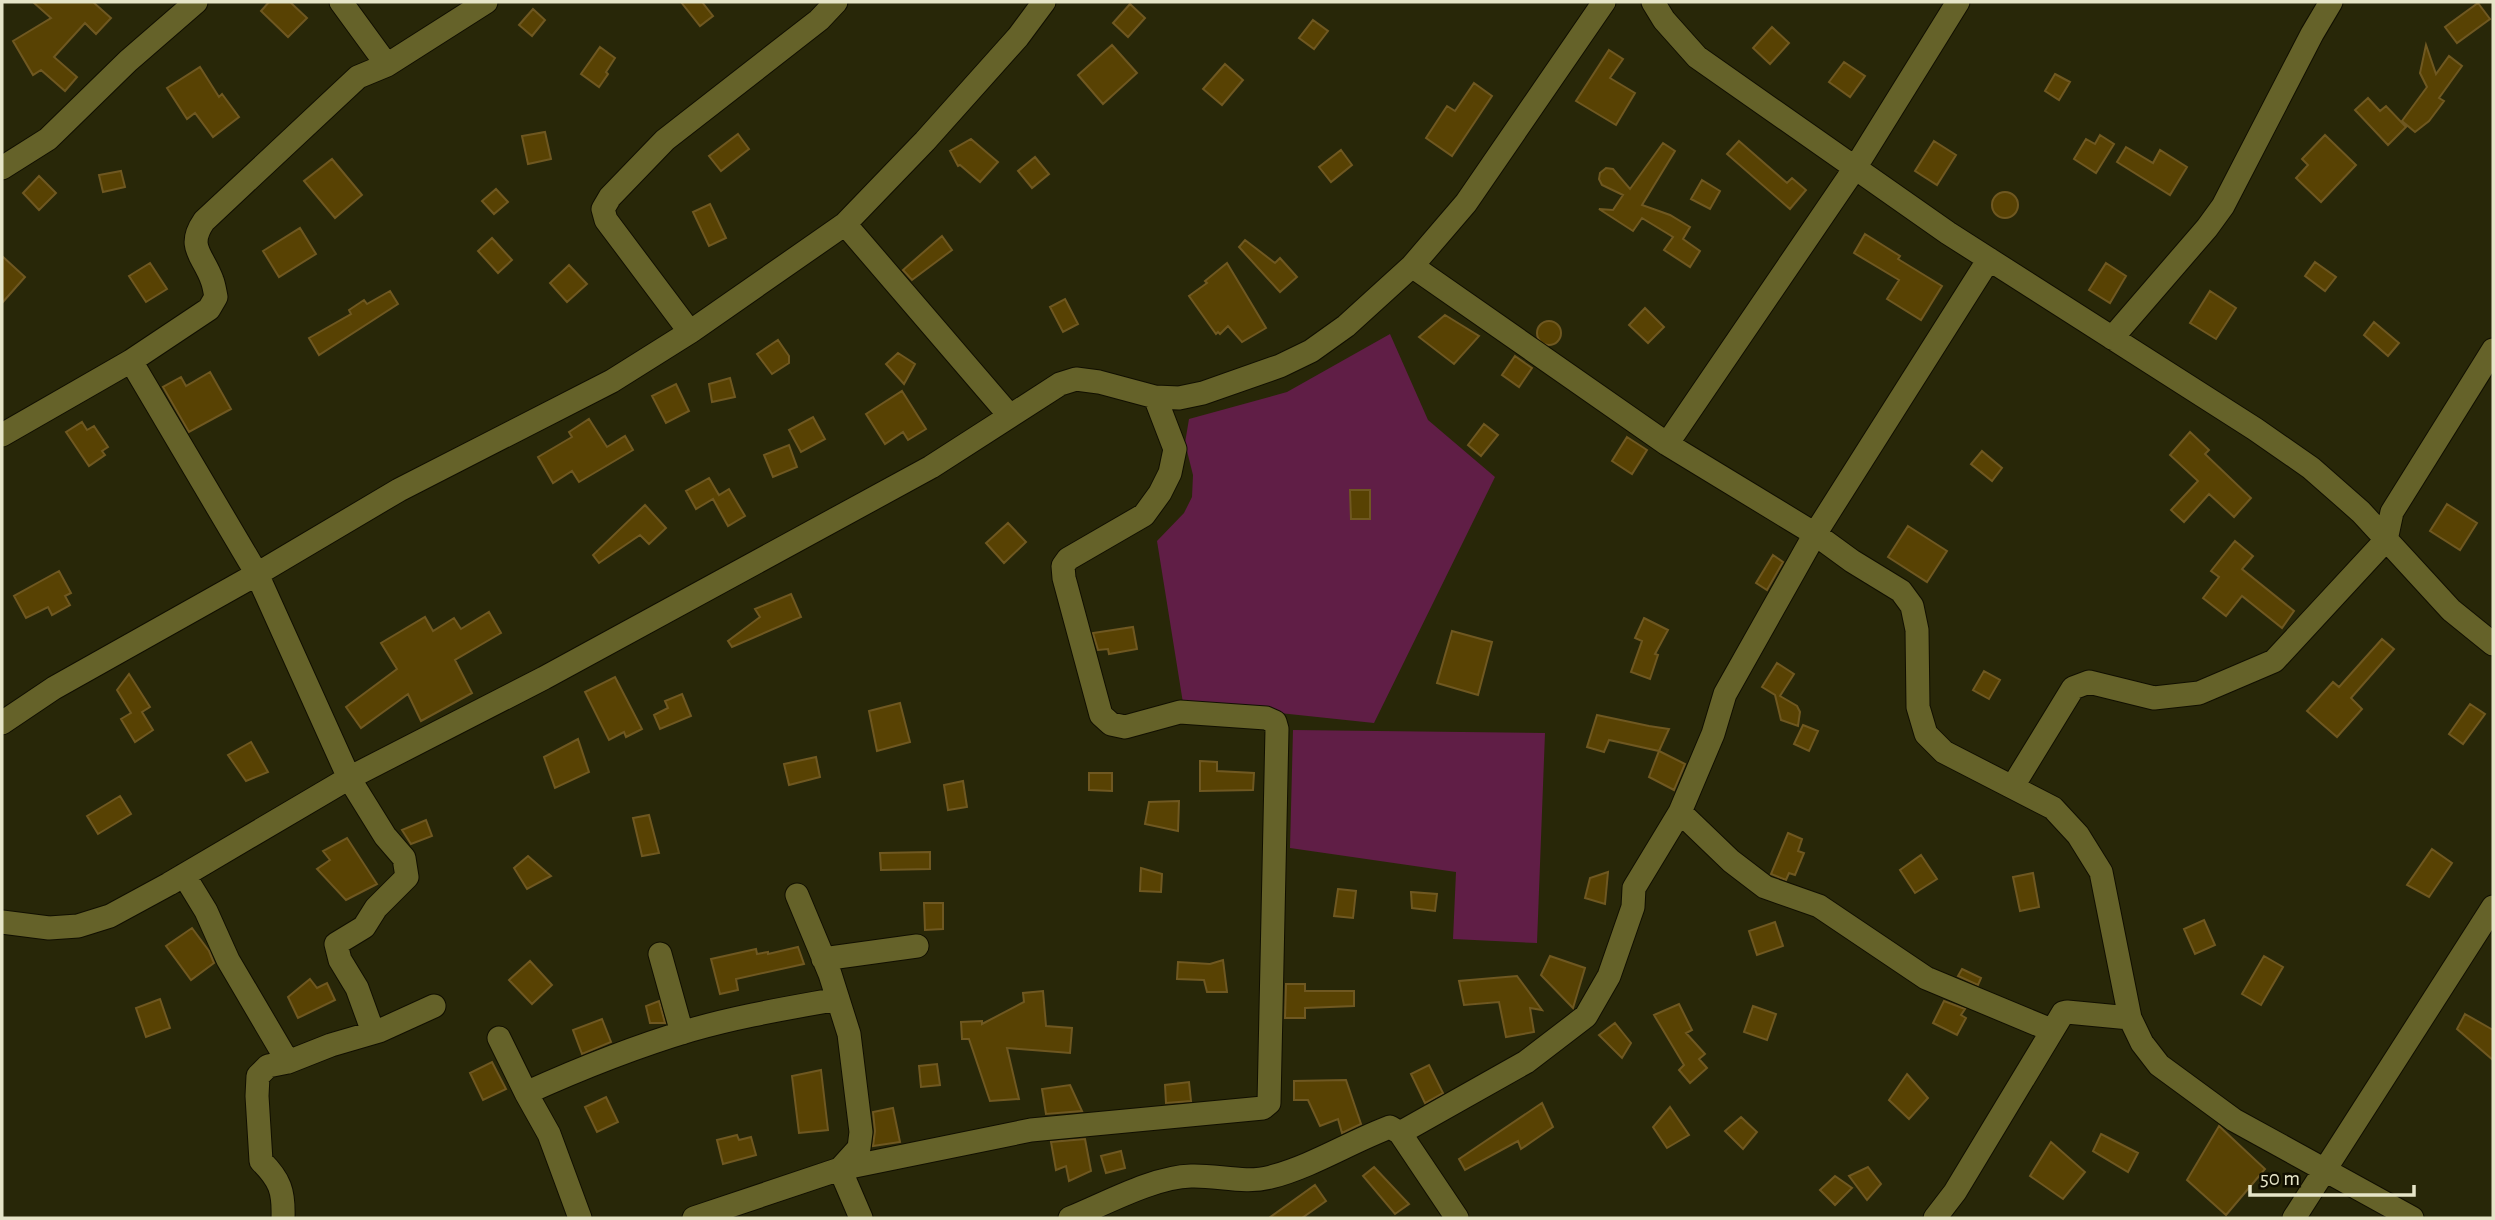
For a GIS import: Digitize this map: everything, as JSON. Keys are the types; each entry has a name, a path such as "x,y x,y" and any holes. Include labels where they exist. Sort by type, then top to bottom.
{"street":[{"path":"2,169 48,139 128,61 195,2"},
{"path":"341,2 387,65"},
{"path":"2,435 131,361 209,309 216,297 213,280 196,247 196,233 204,221 358,77 387,65 486,2"},
{"path":"690,332 606,220 603,209 610,197 665,140 819,20 836,2"},
{"path":"2,723 54,688 257,574 399,490 612,381 690,332 845,223 925,141 1009,48 1044,2"},
{"path":"2,922 49,928 78,926 110,916 349,778 544,678 931,467 1060,384 1076,379 1099,382 1155,397 1179,398 1203,393 1280,366 1311,351 1346,326 1412,266 1465,204 1604,2"},
{"path":"1653,2 1664,20 1697,57 1989,259 2255,429 2311,468 2361,512 2451,610 2493,644"},
{"path":"1668,444 1855,168 1958,2"},
{"path":"2112,338 2223,206 2331,2"},
{"path":"845,223 1010,416"},
{"path":"1400,1133 1526,1062 1586,1016 1609,976 1633,907 1634,888 1680,812 1713,734 1726,694 1815,534 1989,259"},
{"path":"1412,266 1668,444 1815,534 1900,591 1912,606 1917,629 1918,707 1927,734 1944,752 2053,808 2078,835 2101,872 2130,1018 2142,1044 2159,1065 2234,1120 2412,1218"},
{"path":"2013,786 2073,688 2089,682 2154,698 2199,693 2274,661 2386,540 2392,512 2493,350"},
{"path":"131,361 257,574 349,778 385,836 404,858 407,877 376,908 364,927 337,944 340,960 357,988 373,1032"},
{"path":"694,1218 840,1169 1031,1130 1263,1108 1269,1103 1275,722 1266,718 1180,712 1125,727 1111,724 1101,715 1064,578 1063,566 1068,558 1144,515 1160,493 1170,473 1175,449 1155,397"},
{"path":"1680,812 1731,861 1765,887 1819,906 1926,978 2051,1030"},
{"path":"184,875 206,911 228,960 288,1062"},
{"path":"797,895 849,1034 861,1132 859,1148 840,1169"},
{"path":"2294,1218 2493,907"},
{"path":"823,959 917,946"},
{"path":"660,954 682,1033"},
{"path":"526,1093 570,1073 682,1033 759,1013 838,999"},
{"path":"283,1218 284,1198 277,1177 261,1161 258,1076 268,1066 288,1062 373,1032 434,1006"},
{"path":"1935,1218 1955,1192 2063,1013 2130,1018"},
{"path":"499,1038 549,1134 580,1218"},
{"path":"1070,1218 1168,1180 1190,1176 1268,1178 1390,1127 1400,1133 1457,1218"},
{"path":"840,1169 861,1218"}],"shaded area":[{"path":"1390,334 1428,420 1495,477 1374,723 1183,703 1157,541 1184,513 1192,497 1193,475 1185,443 1189,419 1287,392"},
{"path":"1293,730 1545,733 1537,943 1453,939 1456,872 1290,848"}],"building":[{"path":"33,2 93,2 111,18 96,34 85,23 54,57 77,77 65,91 41,70 33,75 13,41 51,18"},
{"path":"269,2 290,2 307,18 288,37 261,11"},
{"path":"681,2 702,2 713,16 700,26"},
{"path":"2478,3 2490,19 2457,43 2445,27"},
{"path":"1130,4 1145,18 1128,37 1113,23"},
{"path":"533,9 545,20 532,36 519,25"},
{"path":"1313,20 1328,31 1314,49 1299,38"},
{"path":"1772,27 1789,43 1770,64 1753,48"},
{"path":"1112,45 1137,73 1103,104 1078,75"},
{"path":"2426,45 2436,74 2449,56 2462,66 2439,98 2444,101 2429,121 2415,132 2402,121 2427,87 2420,73"},
{"path":"600,47 615,58 599,87 581,74"},
{"path":"1609,50 1623,59 1610,78 1635,93 1616,125 1576,101"},
{"path":"1844,62 1865,76 1850,97 1829,82"},
{"path":"1225,64 1243,80 1222,105 1203,89"},
{"path":"200,67 219,97 222,94 239,117 213,137 195,113 187,119 167,88"},
{"path":"2055,74 2070,82 2059,100 2045,91"},
{"path":"1474,83 1492,96 1452,156 1426,138 1447,106 1455,111"},
{"path":"2368,98 2380,111 2386,106 2406,127 2388,145 2355,110"},
{"path":"545,132 551,159 528,164 522,136"},
{"path":"738,134 749,149 721,171 709,156"},
{"path":"2100,135 2114,144 2096,173 2074,159 2086,139 2095,144"},
{"path":"2325,135 2356,165 2321,202 2296,178 2308,165 2302,159"},
{"path":"971,139 998,162 980,182 958,166 950,151"},
{"path":"1739,141 1787,183 1792,178 1806,190 1790,209 1727,154"},
{"path":"1934,141 1956,155 1937,185 1915,171"},
{"path":"1663,143 1675,151 1642,205 1670,215 1690,227 1683,239 1700,251 1690,267 1664,250 1673,237 1642,218 1633,231 1599,209 1613,210 1623,195 1602,185 1600,173 1606,168 1613,169 1630,189"},
{"path":"2126,147 2153,163 2160,150 2187,167 2170,195 2117,162"},
{"path":"1341,150 1352,165 1331,182 1319,167"},
{"path":"1035,157 1049,174 1032,188 1018,171"},
{"path":"332,159 362,195 335,218 304,181"},
{"path":"121,171 125,187 103,192 99,175"},
{"path":"39,176 56,193 39,210 23,193"},
{"path":"1702,180 1720,191 1710,209 1691,199"},
{"path":"496,189 508,202 494,214 482,201"},
{"path":"2005,192 2014,196 2018,205 2014,214 2005,218 1996,214 1992,205 1996,196"},
{"path":"710,204 726,238 709,246 693,212"},
{"path":"300,228 316,254 279,277 263,251"},
{"path":"1865,234 1900,256 1898,259 1942,286 1921,320 1887,299 1899,280 1854,253"},
{"path":"942,236 952,250 912,280 903,270"},
{"path":"492,238 512,260 498,273 478,251"},
{"path":"1245,240 1275,263 1280,258 1297,277 1280,292 1239,247"},
{"path":"2,256 25,277 2,303"},
{"path":"2315,262 2336,277 2325,291 2305,276"},
{"path":"150,263 167,289 146,302 129,276"},
{"path":"1227,263 1266,328 1242,342 1228,326 1220,334 1216,334 1189,296"},
{"path":"2106,263 2126,276 2110,303 2089,290"},
{"path":"569,265 587,284 567,302 550,283"},
{"path":"390,291 398,304 319,355 309,338 351,314 349,310 364,300 367,304"},
{"path":"2210,291 2236,308 2216,339 2190,323"},
{"path":"1065,299 1078,324 1063,332 1050,307"},
{"path":"1645,308 1664,327 1648,343 1629,325"},
{"path":"1445,315 1479,336 1454,364 1419,337"},
{"path":"1549,321 1557,325 1561,333 1557,341 1549,345 1541,341 1537,333 1541,325"},
{"path":"2374,322 2399,343 2388,356 2364,335"},
{"path":"778,340 789,356 789,363 772,374 757,354"},
{"path":"898,353 915,364 904,384 886,364"},
{"path":"1515,356 1532,368 1519,387 1502,375"},
{"path":"210,372 231,409 189,432 163,387 181,377 186,386"},
{"path":"730,378 735,397 712,402 709,384"},
{"path":"676,384 689,411 666,423 652,396"},
{"path":"902,391 926,429 908,440 903,432 885,444 866,414"},
{"path":"813,417 825,439 801,452 789,430"},
{"path":"589,419 607,447 625,436 633,450 579,482 572,471 553,483 538,457 572,437 569,432"},
{"path":"82,422 87,430 94,426 108,447 102,451 105,455 89,466 66,432"},
{"path":"1484,424 1498,435 1481,456 1468,445"},
{"path":"2190,432 2209,450 2205,454 2251,498 2234,517 2209,494 2184,522 2171,510 2198,481 2170,455"},
{"path":"1627,437 1647,450 1632,474 1612,461"},
{"path":"789,445 797,467 773,477 764,455"},
{"path":"1982,451 2002,468 1992,481 1971,464"},
{"path":"709,478 719,495 729,489 745,516 728,526 713,499 696,509 686,491"},
{"path":"1350,490 1370,490 1370,519 1351,519"},
{"path":"2447,504 2477,523 2460,550 2430,531"},
{"path":"645,505 666,528 649,544 640,535 599,563 593,555"},
{"path":"1008,523 1026,542 1004,563 986,543"},
{"path":"1908,526 1947,551 1927,582 1888,557"},
{"path":"2235,541 2253,556 2242,569 2294,611 2282,628 2242,596 2226,616 2203,598 2219,577 2211,571"},
{"path":"1773,555 1783,562 1767,590 1756,583"},
{"path":"59,571 71,593 65,596 70,605 52,615 48,607 26,618 14,596"},
{"path":"791,594 801,617 732,647 728,641 760,617 755,609"},
{"path":"489,612 501,633 455,660 472,693 421,721 408,694 361,728 346,707 397,669 381,643 425,617 433,631 454,618 461,629"},
{"path":"1644,618 1668,630 1655,654 1658,655 1650,679 1631,672 1642,641 1635,638"},
{"path":"1133,627 1137,649 1109,654 1108,649 1098,650 1093,633"},
{"path":"1452,631 1492,642 1478,695 1437,683"},
{"path":"2382,639 2394,649 2351,698 2362,709 2337,737 2307,711 2333,682 2339,687"},
{"path":"1777,663 1794,674 1780,696 1797,706 1800,712 1798,726 1781,720 1775,695 1762,687"},
{"path":"1984,671 2000,680 1989,699 1973,690"},
{"path":"129,674 150,707 142,712 153,730 135,742 121,719 131,713 117,690"},
{"path":"615,677 642,729 626,737 624,732 609,740 585,692"},
{"path":"682,694 691,716 660,729 654,715 668,708 665,701"},
{"path":"900,703 910,742 877,751 869,711"},
{"path":"2470,704 2485,714 2463,744 2449,734"},
{"path":"1597,715 1669,729 1659,751 1609,740 1604,752 1587,747"},
{"path":"1803,725 1818,731 1809,751 1794,744"},
{"path":"578,739 589,772 555,788 544,757"},
{"path":"251,742 268,772 246,781 228,755"},
{"path":"1659,751 1685,764 1674,790 1649,777"},
{"path":"816,757 820,777 789,785 784,764"},
{"path":"1200,761 1217,762 1217,771 1254,773 1253,790 1200,791"},
{"path":"1089,773 1112,773 1112,791 1089,790"},
{"path":"963,781 967,807 948,810 944,785"},
{"path":"120,796 131,814 98,834 87,816"},
{"path":"1179,801 1178,831 1145,824 1149,802"},
{"path":"649,815 659,853 642,856 633,818"},
{"path":"426,820 432,836 411,844 402,830"},
{"path":"1788,833 1802,839 1798,851 1804,853 1795,875 1789,873 1786,880 1771,874"},
{"path":"347,838 377,884 346,900 317,869 330,860 323,851"},
{"path":"2432,849 2452,863 2429,897 2407,885"},
{"path":"930,852 930,869 881,870 880,853"},
{"path":"1921,855 1937,879 1915,893 1900,870"},
{"path":"528,856 551,876 527,889 514,868"},
{"path":"1141,868 1162,874 1161,892 1140,891"},
{"path":"1608,872 1605,904 1585,898 1590,878"},
{"path":"2033,873 2039,907 2020,911 2013,877"},
{"path":"1338,889 1356,891 1353,918 1334,916"},
{"path":"1411,892 1437,894 1435,911 1412,908"},
{"path":"924,903 943,903 943,929 925,930"},
{"path":"2204,920 2215,945 2195,954 2184,929"},
{"path":"1775,922 1783,946 1757,955 1749,931"},
{"path":"192,928 209,951 214,963 191,980 166,946"},
{"path":"798,947 804,964 736,979 738,990 720,994 711,959 756,949 757,954 768,954"},
{"path":"1550,956 1585,968 1573,1008 1541,975"},
{"path":"2264,956 2283,967 2261,1005 2242,994"},
{"path":"1223,960 1227,992 1207,992 1204,980 1177,979 1178,962 1210,964"},
{"path":"530,961 552,985 532,1004 509,980"},
{"path":"1962,969 1981,978 1978,985 1958,976"},
{"path":"1517,976 1542,1010 1530,1008 1534,1032 1506,1037 1499,1002 1464,1005 1459,981"},
{"path":"310,979 317,988 327,983 335,1000 298,1018 288,997"},
{"path":"1286,984 1305,984 1305,991 1354,991 1354,1006 1305,1008 1305,1018 1285,1018"},
{"path":"1043,991 1046,1026 1072,1028 1070,1053 1007,1048 1019,1099 990,1101 969,1039 962,1039 961,1022 982,1021 982,1024 1024,1002 1023,993"},
{"path":"160,999 170,1028 146,1037 136,1008"},
{"path":"659,1001 665,1023 650,1023 646,1006"},
{"path":"1944,1001 1965,1009 1961,1015 1966,1018 1957,1035 1933,1023"},
{"path":"1679,1004 1692,1030 1686,1033 1705,1054 1699,1059 1707,1068 1690,1083 1679,1070 1684,1065 1654,1015"},
{"path":"1753,1006 1776,1014 1767,1040 1744,1032"},
{"path":"2465,1014 2493,1030 2493,1060 2457,1029"},
{"path":"602,1019 611,1042 582,1054 573,1030"},
{"path":"1615,1023 1631,1043 1622,1058 1599,1035"},
{"path":"492,1062 506,1089 483,1100 470,1073"},
{"path":"937,1064 940,1085 921,1087 919,1066"},
{"path":"1429,1065 1443,1093 1425,1103 1411,1074"},
{"path":"821,1070 828,1130 799,1133 792,1076"},
{"path":"1907,1074 1928,1098 1909,1119 1889,1100"},
{"path":"1346,1080 1361,1124 1342,1133 1338,1119 1320,1126 1308,1100 1294,1100 1294,1081"},
{"path":"1189,1082 1191,1101 1166,1103 1165,1085"},
{"path":"1070,1085 1082,1111 1046,1114 1042,1089"},
{"path":"606,1097 618,1122 597,1132 585,1107"},
{"path":"1542,1103 1553,1127 1521,1149 1518,1141 1465,1170 1459,1159"},
{"path":"1670,1107 1689,1135 1667,1148 1653,1127"},
{"path":"893,1108 900,1142 873,1146 873,1112"},
{"path":"1741,1117 1757,1132 1743,1149 1725,1131"},
{"path":"2219,1126 2265,1169 2226,1215 2187,1180"},
{"path":"2101,1134 2138,1153 2128,1172 2093,1151"},
{"path":"737,1135 739,1140 751,1137 756,1155 723,1164 717,1140"},
{"path":"1085,1139 1091,1171 1069,1181 1066,1166 1056,1170 1051,1142"},
{"path":"2051,1142 2085,1172 2063,1199 2030,1176"},
{"path":"1121,1151 1125,1168 1106,1173 1101,1156"},
{"path":"1374,1167 1409,1204 1395,1214 1363,1176"},
{"path":"1868,1167 1881,1184 1867,1200 1849,1176"},
{"path":"1835,1176 1852,1188 1835,1205 1820,1190"},
{"path":"1315,1185 1326,1201 1302,1218 1269,1218"}]}
